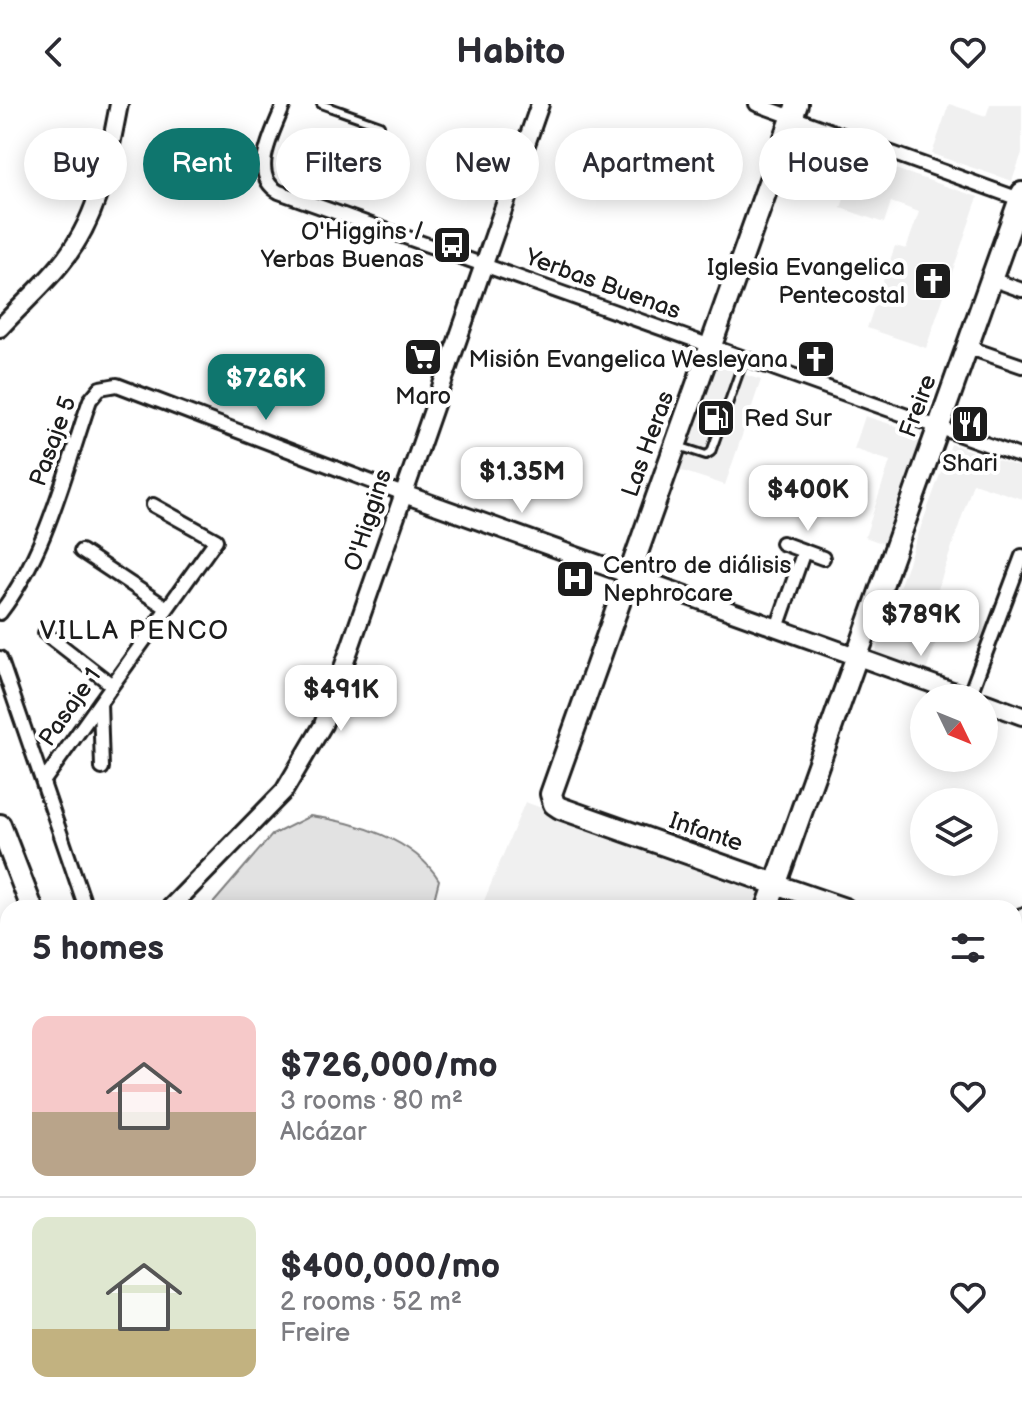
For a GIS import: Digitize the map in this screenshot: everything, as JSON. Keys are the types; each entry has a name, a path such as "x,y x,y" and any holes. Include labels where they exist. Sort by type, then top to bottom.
{"main road":[{"name":"Las Heras","path":"552,801 552,791 795,110"},
{"name":"Freire","path":"770,900 1021,198"},
{"name":"Infante","path":"552,801 560,808 822,900"},
{"path":"0,825 29,900"}],"street":[{"path":"0,328 61,265 86,225 104,176 119,104"},
{"name":"Yerbas Buenas","path":"284,104 265,157 265,179 279,192 1022,457"},
{"name":"O'Higgins","path":"178,900 268,810 313,745 344,669 401,493 540,104"},
{"path":"756,104 795,110 1021,198"},
{"path":"991,279 1022,290"},
{"path":"967,347 1022,366"},
{"name":"Pasaje 5","path":"0,613 21,581 39,544 90,400 100,388 117,385 401,493"},
{"path":"401,493 932,684"},
{"name":"Pasaje 1","path":"43,782 216,540 153,505"},
{"path":"782,543 823,558"},
{"path":"81,551 167,608"},
{"path":"777,628 804,551"},
{"path":"975,684 1022,556"},
{"path":"45,633 112,685"},
{"path":"0,658 83,900"},
{"path":"100,702 102,768"},
{"path":"998,707 1022,716"}],"lane":[{"path":"321,104 380,125"},
{"path":"674,445 706,455 711,452 744,359"}],"shaded area":[{"path":"949,104 986,116 990,104 1022,104 1022,153 1012,181 932,154"},
{"path":"897,170 978,197 926,348 867,328 895,246 906,249 919,212 891,202 884,223 841,208 844,200 897,200"},
{"path":"712,364 761,380 725,485 676,469"},
{"path":"865,416 924,435 887,545 865,537 890,461 854,449"},
{"path":"951,444 1022,468 1022,499 973,483 927,622 941,627 926,672 875,654"},
{"path":"525,802 765,888 761,900 484,900"},
{"path":"310,816 346,823 382,835 399,843 428,866 439,880 434,900 216,900 272,835"}],"place":[{"name":"O'Higgins / Yerbas Buenas","path":"452,245"},
{"name":"Iglesia Evangelica Pentecostal","path":"933,281"},
{"name":"Maro","path":"423,357"},
{"name":"Misión Evangelica Wesleyana","path":"816,359"},
{"name":"Red Sur","path":"716,418"},
{"name":"Shari","path":"970,424"},
{"name":"Centro de diálisis Nephrocare","path":"575,579"}],"district":[{"name":"VILLA PENCO","path":"135,631"}]}
